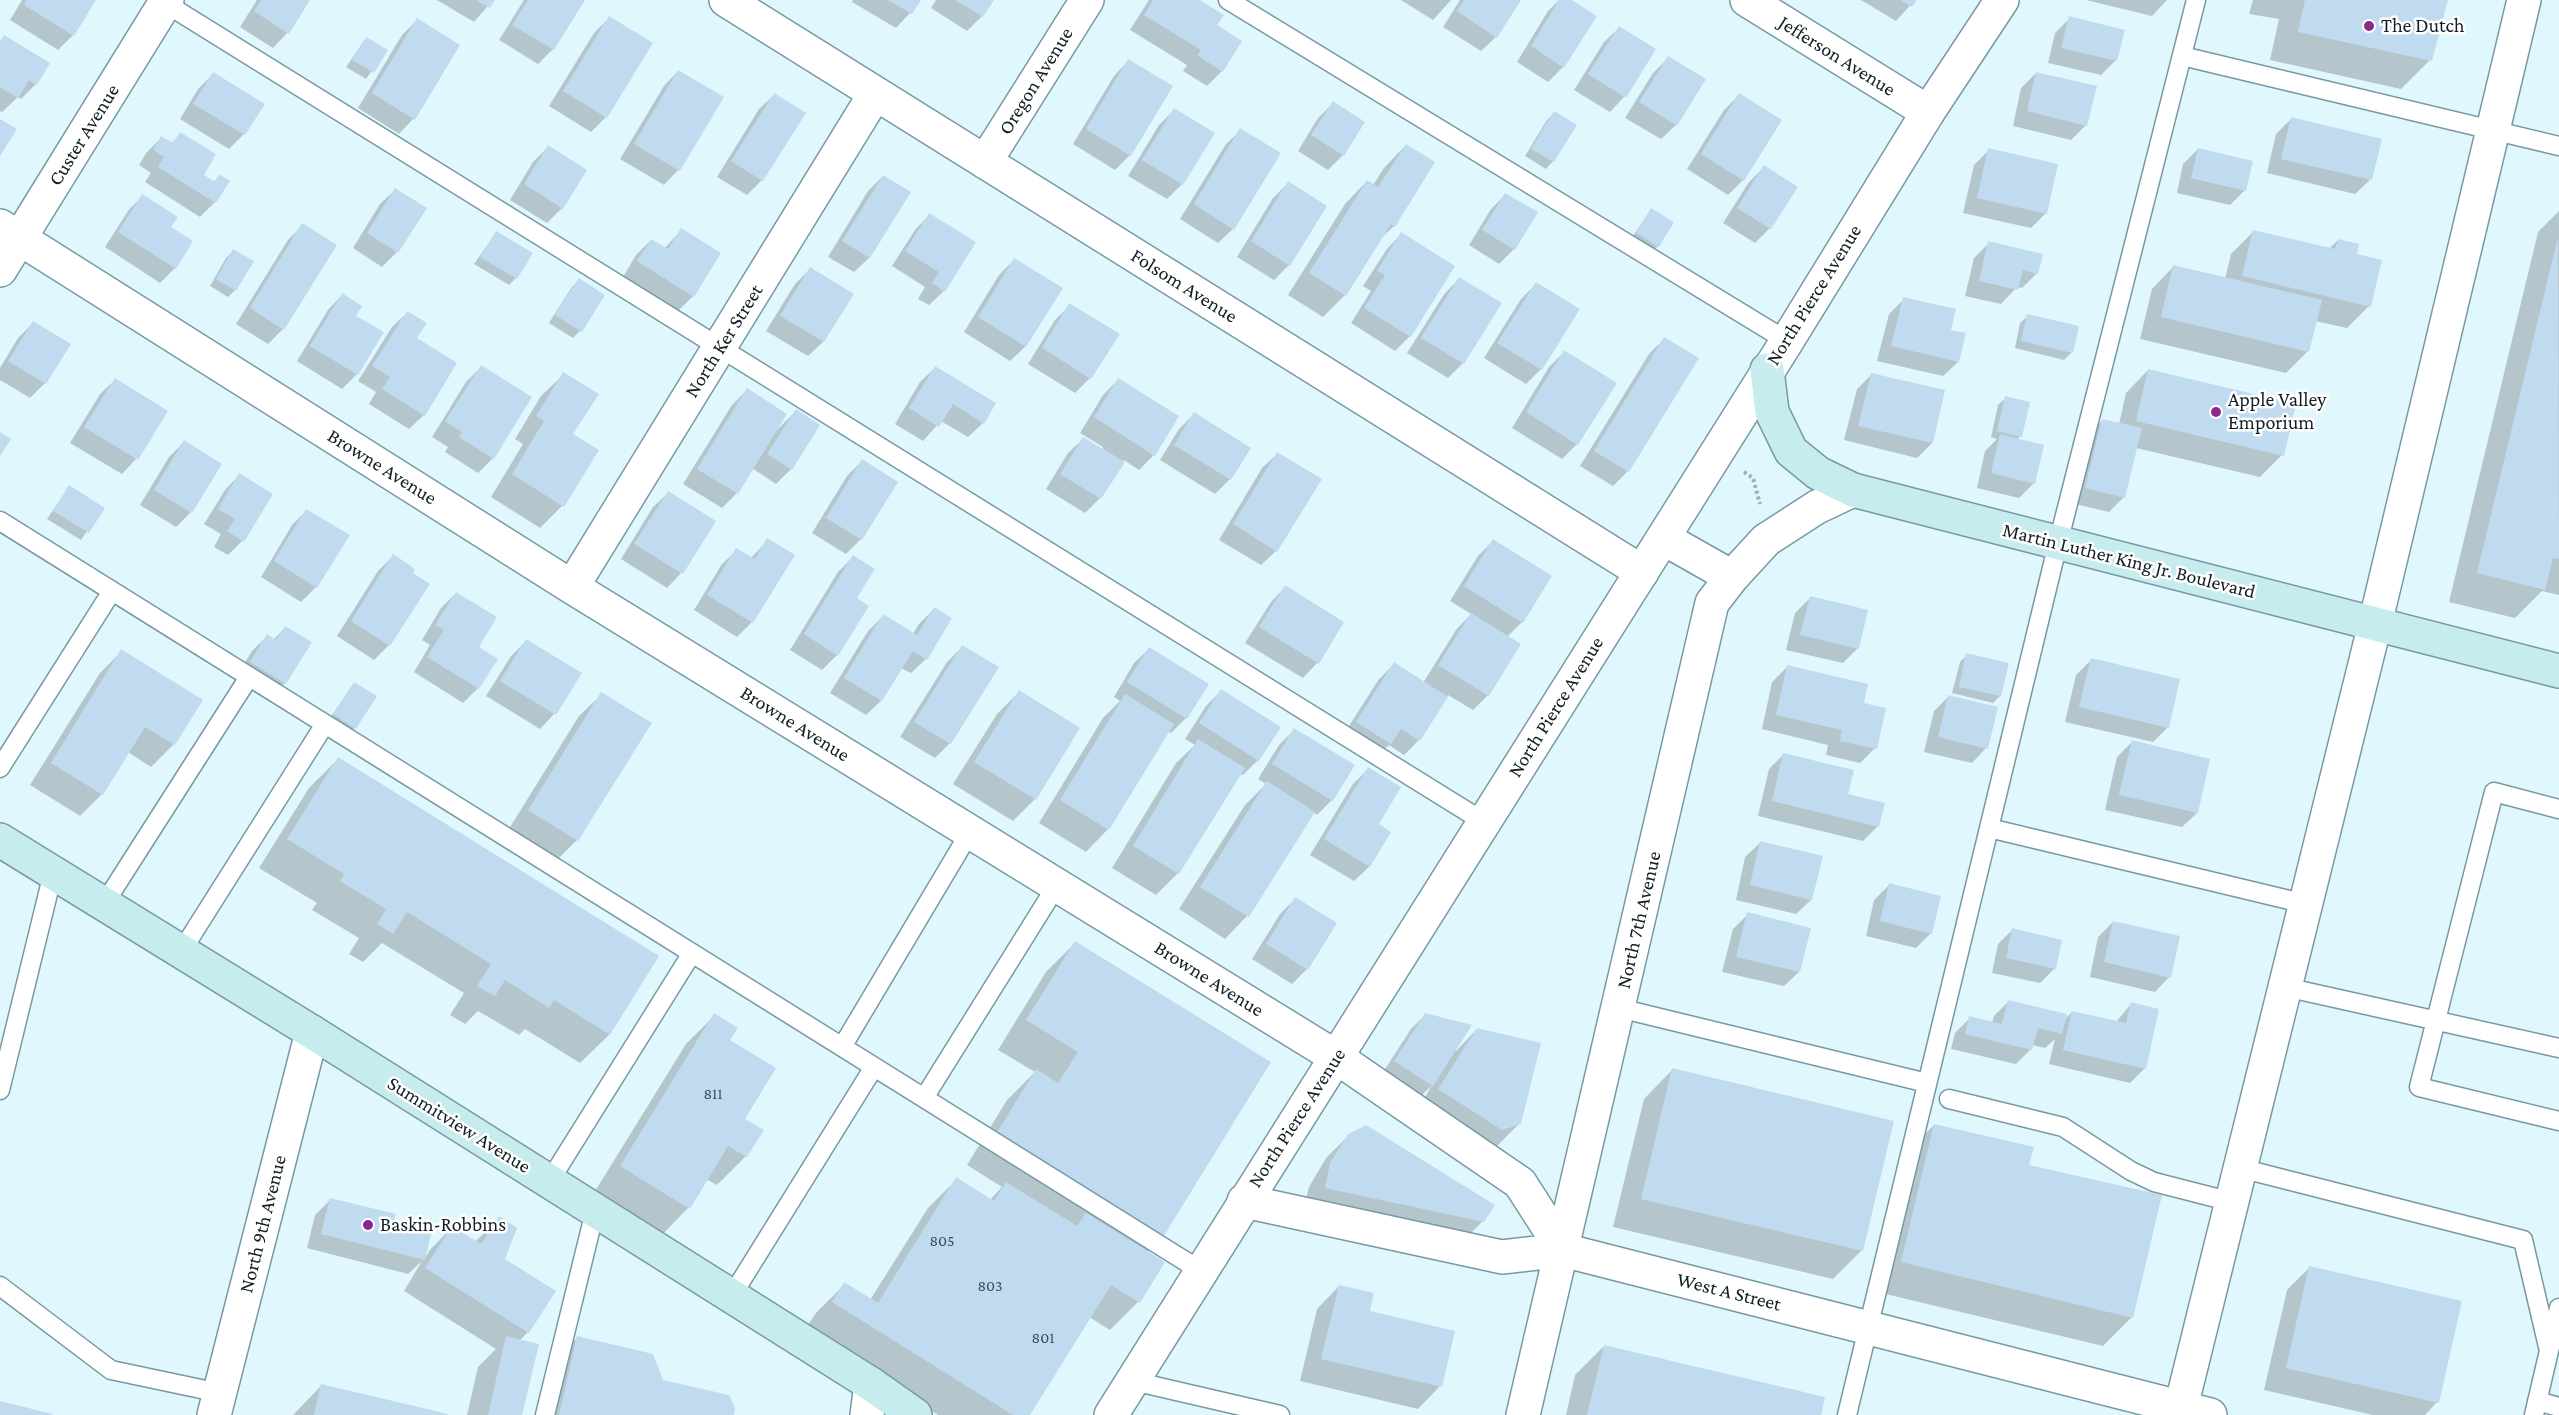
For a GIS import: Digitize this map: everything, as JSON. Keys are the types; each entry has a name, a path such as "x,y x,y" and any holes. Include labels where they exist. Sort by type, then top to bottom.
{"main road":[{"name":"Martin Luther King Jr. Boulevard","path":"1767,370 1772,412 1791,451 1818,473 1853,490 2559,671"},
{"name":"Summitview Avenue","path":"0,840 312,1032 731,1297 869,1400 915,1415"}],"street":[{"name":"Folsom Avenue","path":"726,0 1642,572"},
{"name":"Oregon Avenue","path":"985,162 1086,0"},
{"name":"Jefferson Avenue","path":"1747,0 1928,112"},
{"name":"North Pierce Avenue","path":"1111,1415 1787,341 1928,112 2002,0"},
{"path":"2190,1413 2240,1168 2375,624 2524,0"},
{"name":"Custer Avenue","path":"0,270 10,232 166,2"},
{"name":"North Ker Street","path":"572,587 876,94"},
{"name":"Browne Avenue","path":"10,232 572,587 1336,1057 1520,1183 1563,1250"},
{"name":"North 7th Avenue","path":"1523,1415 1712,603 1766,540 1817,507 1853,490"},
{"path":"1663,538 1732,577"},
{"name":"North 9th Avenue","path":"217,1404 312,1032"},
{"name":"West A Street","path":"1244,1201 1502,1257 1563,1250 2190,1413"}],"lane":[{"path":"1228,0 1787,341"},
{"path":"1847,1415 2058,543 2196,0"},
{"path":"166,2 1484,822"},
{"path":"2182,56 2559,146"},
{"path":"0,521 1201,1271"},
{"path":"0,768 112,591"},
{"path":"104,904 249,676"},
{"path":"181,952 325,724"},
{"path":"2559,809 2494,792 2419,1087 2559,1121"},
{"path":"1989,828 2306,903"},
{"path":"842,1047 970,832"},
{"path":"0,1090 53,873"},
{"path":"924,1098 1057,885"},
{"path":"549,1182 692,953"},
{"path":"2285,987 2559,1048"},
{"path":"1619,1008 1927,1083"},
{"path":"731,1297 874,1067"},
{"path":"1949,1100 2063,1127 2131,1171 2154,1182 2232,1202"},
{"path":"2240,1168 2523,1240 2549,1351"},
{"path":"545,1415 595,1211"},
{"path":"0,1286 111,1370 217,1404"},
{"path":"2558,1316 2536,1408 2559,1407"},
{"path":"1133,1381 1280,1415"}],"building":[{"path":"26,0 96,0 74,36 24,5"},
{"path":"261,0 310,0 289,34 254,11"},
{"path":"476,0 495,0 490,8"},
{"path":"528,0 585,0 554,50 512,25"},
{"path":"888,0 921,0 912,14"},
{"path":"955,0 994,0 983,17"},
{"path":"1153,0 1200,0 1224,15 1217,25 1242,41 1223,72 1197,55 1201,50 1144,15"},
{"path":"1464,0 1521,0 1497,38 1457,11"},
{"path":"1559,0 1572,0 1597,16 1564,68 1531,46"},
{"path":"1900,0 1917,0 1912,7"},
{"name":"The Dutch","path":"2305,0 2448,0 2432,61 2298,32"},
{"path":"609,16 653,43 607,118 563,91"},
{"path":"2069,16 2125,30 2117,61 2061,48"},
{"path":"417,18 460,45 415,120 372,93"},
{"path":"1619,26 1656,49 1626,98 1588,74"},
{"path":"4,35 50,63 37,85 29,80 18,98 0,87 0,42"},
{"path":"366,37 388,50 374,73 352,60"},
{"path":"1668,56 1706,79 1677,126 1639,102"},
{"path":"1128,59 1173,86 1131,156 1086,129"},
{"path":"678,70 724,97 680,171 634,144"},
{"path":"213,72 265,104 245,135 193,104"},
{"path":"2036,72 2097,86 2087,126 2027,111"},
{"path":"774,93 806,113 763,181 731,161"},
{"path":"1739,93 1782,120 1744,181 1701,154"},
{"path":"1333,101 1365,122 1344,156 1311,135"},
{"path":"1174,108 1215,133 1183,185 1142,160"},
{"path":"1554,111 1577,125 1554,162 1531,149"},
{"path":"2291,117 2382,139 2372,180 2281,159"},
{"path":"0,119 17,129 0,156"},
{"path":"1240,128 1281,153 1234,230 1194,204"},
{"path":"180,132 216,154 204,175 215,182 219,174 230,181 216,203 158,167 164,157 153,150 161,136 173,143"},
{"path":"1406,144 1435,162 1395,227 1391,224 1346,296 1309,273 1367,180 1378,187"},
{"path":"548,145 587,170 563,209 524,184"},
{"path":"1988,148 2058,164 2047,214 1977,198"},
{"path":"2198,148 2253,161 2246,191 2191,178"},
{"path":"1764,165 1798,187 1771,229 1737,208"},
{"path":"883,175 911,192 870,258 842,241"},
{"path":"1288,181 1327,206 1290,266 1251,241"},
{"path":"395,188 427,208 398,253 367,233"},
{"path":"1505,193 1538,212 1515,250 1482,230"},
{"path":"142,194 178,217 171,227 193,241 176,269 118,232"},
{"path":"1651,208 1674,222 1659,247 1636,233"},
{"path":"929,213 976,242 945,292 932,283 939,272 905,251"},
{"path":"302,223 337,245 284,330 250,308"},
{"path":"681,228 721,253 694,297 637,261 651,239 668,249"},
{"path":"2253,230 2335,249 2338,239 2359,244 2357,254 2382,260 2371,307 2242,276"},
{"path":"496,231 533,253 517,279 480,257"},
{"path":"1401,232 1455,266 1411,337 1364,308 1385,275 1377,271"},
{"path":"2558,237 2559,559 2553,558 2545,590 2477,573"},
{"path":"1988,241 2043,254 2038,274 2023,270 2018,290 1979,281"},
{"path":"233,249 254,261 236,291 216,279"},
{"path":"1014,258 1063,288 1026,347 978,317"},
{"path":"2173,265 2322,300 2309,352 2161,317"},
{"path":"810,267 854,294 824,342 780,316"},
{"path":"1459,277 1502,303 1464,364 1421,338"},
{"path":"579,278 605,295 582,332 555,315"},
{"path":"1536,282 1580,309 1542,370 1497,343"},
{"path":"342,293 362,306 356,316 384,332 358,375 310,346"},
{"path":"1903,297 1956,309 1951,330 1966,333 1959,362 1891,346"},
{"path":"1069,303 1120,334 1091,379 1042,348"},
{"path":"407,311 427,323 417,338 457,363 425,416 382,389 390,377 372,366"},
{"path":"2027,314 2079,326 2073,353 2021,341"},
{"path":"33,321 71,344 46,384 8,361"},
{"path":"1664,337 1699,358 1629,472 1594,451"},
{"path":"1564,350 1617,383 1578,445 1526,412"},
{"path":"481,365 532,397 494,459 459,437 462,432 445,421"},
{"path":"935,366 996,403 984,424 953,404 939,427 909,408"},
{"name":"Apple Valley Emporium","path":"2148,369 2296,404 2284,456 2136,421"},
{"path":"563,372 599,394 573,434 599,450 564,507 512,474 544,421 536,416"},
{"path":"1871,373 1945,390 1933,443 1858,426"},
{"path":"115,378 168,411 138,460 84,427"},
{"path":"1118,378 1179,416 1155,456 1094,417"},
{"path":"747,388 787,414 738,494 697,469"},
{"path":"2005,396 2030,402 2022,437 1997,431"},
{"path":"796,409 820,425 792,470 767,454"},
{"path":"1194,412 1251,448 1231,480 1174,445"},
{"path":"2102,419 2142,428 2125,498 2085,488"},
{"path":"0,432 11,439 0,456"},
{"path":"2000,434 2044,445 2035,484 1991,473"},
{"path":"1083,437 1125,462 1101,499 1060,474"},
{"path":"184,440 222,464 192,513 154,490"},
{"path":"1277,452 1322,479 1277,552 1233,524"},
{"path":"862,459 898,482 862,540 826,518"},
{"path":"239,473 273,494 244,542 227,531 235,519 218,509"},
{"path":"69,485 105,508 89,533 53,511"},
{"path":"668,491 716,521 683,574 634,544"},
{"path":"306,509 350,535 317,588 274,561"},
{"path":"767,538 795,555 753,623 707,595 736,548 755,559"},
{"path":"1493,539 1552,576 1523,623 1464,586"},
{"path":"393,554 415,569 413,573 430,584 390,646 351,621"},
{"path":"853,555 875,569 857,598 869,606 838,656 804,634"},
{"path":"1285,585 1344,622 1319,664 1259,627"},
{"path":"456,592 497,617 479,647 498,659 479,689 427,657 444,630 435,625"},
{"path":"1810,596 1868,610 1859,649 1800,635"},
{"path":"934,607 952,618 927,660 913,651 882,701 844,678 883,614 917,635"},
{"path":"1471,613 1521,644 1489,696 1438,665"},
{"path":"285,626 312,642 286,684 250,662 267,634 276,640"},
{"path":"526,639 582,673 556,715 500,681"},
{"path":"962,645 999,667 951,744 914,722"},
{"path":"1149,647 1209,684 1187,719 1127,682"},
{"path":"121,649 203,700 175,745 145,727 103,795 51,763"},
{"path":"1966,653 2009,663 2001,696 1959,687"},
{"path":"2091,658 2180,679 2169,728 2079,707"},
{"path":"1394,662 1448,697 1420,741 1401,729 1391,744 1356,722"},
{"path":"1787,665 1868,684 1864,703 1886,708 1877,749 1840,741 1842,730 1776,715"},
{"path":"354,682 377,696 356,729 333,714"},
{"path":"1221,689 1281,727 1259,761 1199,723"},
{"path":"1019,690 1080,728 1036,800 974,762"},
{"path":"601,692 652,723 578,841 528,810"},
{"path":"1125,694 1174,724 1109,830 1060,800"},
{"path":"1948,695 1998,707 1988,749 1938,737"},
{"path":"1294,728 1355,765 1333,801 1272,764"},
{"path":"1198,739 1245,768 1179,874 1133,846"},
{"path":"2132,740 2210,759 2198,813 2119,795"},
{"path":"1783,753 1854,770 1848,794 1885,803 1879,827 1772,801"},
{"path":"338,757 659,956 610,1035 554,1000 549,1008 505,980 495,996 477,986 491,964 407,912 393,934 377,924 386,909 340,881 344,874 287,839"},
{"path":"1368,767 1401,787 1379,824 1391,832 1370,867 1324,839"},
{"path":"1267,781 1315,812 1249,917 1200,887"},
{"path":"1760,841 1823,856 1812,900 1750,885"},
{"path":"1889,883 1941,896 1932,934 1880,921"},
{"path":"1295,897 1337,923 1308,970 1266,944"},
{"path":"1747,912 1811,928 1800,972 1736,957"},
{"path":"2113,921 2180,936 2171,978 2104,962"},
{"path":"2012,928 2062,940 2056,969 2006,958"},
{"path":"1075,941 1271,1062 1162,1239 995,1136 1036,1069 1058,1083 1078,1052 1026,1020"},
{"path":"2008,1000 2067,1014 2062,1034 2038,1028 2032,1050 1965,1034 1969,1016 2002,1024"},
{"path":"2131,1002 2159,1009 2146,1069 2063,1050 2072,1011 2126,1023"},
{"path":"714,1013 738,1028 730,1040 776,1068 745,1119 764,1130 747,1157 728,1146 690,1209 620,1166"},
{"path":"1425,1013 1472,1025 1433,1086 1394,1061"},
{"path":"1477,1028 1541,1043 1521,1124 1502,1130 1438,1089"},
{"path":"1672,1068 1894,1121 1863,1251 1641,1199"},
{"path":"1934,1124 2034,1147 2029,1165 2162,1195 2133,1318 1901,1262"},
{"path":"1366,1125 1495,1205 1484,1222 1325,1188 1330,1163 1348,1134"},
{"path":"956,1177 994,1201 1006,1182 1077,1226 1086,1213 1165,1262 1140,1303 1111,1285 1030,1415 1013,1415 832,1302 844,1282 878,1303"},
{"name":"Baskin-Robbins","path":"330,1198 396,1214 394,1220 432,1230 425,1260 321,1234"},
{"path":"499,1216 517,1228 505,1259 556,1291 529,1333 425,1268 452,1226 481,1244"},
{"path":"2309,1266 2462,1301 2439,1403 2286,1368"},
{"path":"1339,1285 1374,1293 1370,1311 1455,1331 1442,1387 1321,1359"},
{"path":"506,1336 539,1344 522,1415 488,1415"},
{"path":"577,1336 653,1354 663,1380 729,1395 735,1408 734,1415 559,1415"},
{"path":"1604,1345 1825,1397 1821,1415 1587,1415"},
{"path":"321,1384 448,1414 448,1415 314,1415"},
{"path":"0,1401 53,1414 0,1415"}],"place":[{"name":"The Dutch","path":"2369,26"},
{"name":"Apple Valley Emporium","path":"2216,412"},
{"name":"Baskin-Robbins","path":"368,1225"}]}
